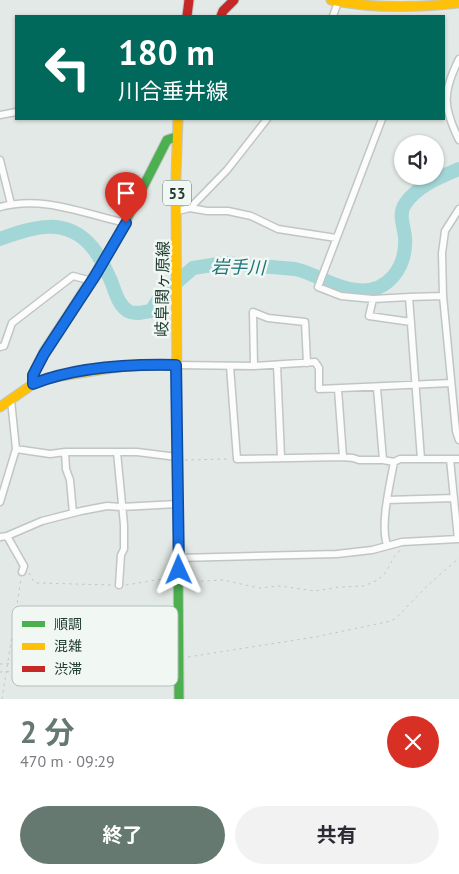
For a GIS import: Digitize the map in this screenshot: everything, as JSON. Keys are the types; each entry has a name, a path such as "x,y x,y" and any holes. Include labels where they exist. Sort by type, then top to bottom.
{"main road":[{"path":"187,15 190,0"},
{"path":"221,15 234,0"},
{"path":"335,1 388,8 458,2"},
{"name":"岐阜関ヶ原線","path":"178,120 176,137 178,211 176,365 179,558 178,699"},
{"path":"33,384 33,375 44,354 94,279 126,223 157,156 167,140 176,137"},
{"path":"0,407 33,384 48,378 76,372 125,366 176,365"}],"street":[{"path":"333,15 335,1"},
{"path":"459,60 447,74 446,92 446,108 450,123 459,140"},
{"path":"0,115 15,112"},
{"path":"190,208 227,170 266,120"},
{"path":"382,120 318,287 341,296 372,299 443,296"},
{"path":"0,160 11,204"},
{"path":"0,207 11,204 54,204 126,223"},
{"path":"178,211 190,208 228,210 251,216 278,229 336,238"},
{"path":"459,209 445,231 442,252 443,296 456,431 459,440"},
{"path":"0,347 4,346 12,323 72,276 94,279"},
{"path":"409,297 421,459"},
{"path":"372,299 369,316 411,322"},
{"path":"254,366 253,312 268,318 305,322 307,363"},
{"path":"176,365 254,366 315,362 319,368 319,389 377,388 452,383"},
{"path":"277,365 281,457"},
{"path":"230,366 237,459 343,457 394,462 400,459 459,459"},
{"path":"377,388 382,460"},
{"path":"338,389 343,457"},
{"path":"0,502 16,449 10,400"},
{"path":"16,449 50,454 65,452 137,452 177,458"},
{"path":"65,452 73,513"},
{"path":"117,452 124,525 124,549 121,555 119,585"},
{"path":"179,558 337,554 372,550 402,542 458,539 450,459"},
{"path":"387,545 384,537 387,500 394,462"},
{"path":"387,500 454,498"},
{"path":"22,570 24,566 4,536 42,521 107,506 178,504"}],"path":[{"path":"177,458 237,459"},
{"path":"22,570 34,582 38,583 101,586 169,578 179,582 223,580 259,588 280,586 315,591 364,586 378,580 401,550 402,542"},
{"path":"179,661 316,637 391,621 459,558"},
{"path":"16,606 22,570"},
{"path":"2,699 12,633"},
{"path":"0,664 12,664"},
{"path":"0,672 12,672"}],"waterway":[{"name":"岩手川","path":"0,239 37,228 49,227 71,231 82,237 100,259 119,302 128,311 133,313 151,311 160,297 193,268 225,263 295,269 340,287 367,290 377,288 386,283 399,268 405,248 402,216 405,204 422,187 459,169"}],"traffic: fast":[{"path":"33,384 36,368 45,350 112,248 167,140 176,137"},
{"path":"177,403 179,699"}],"traffic: slow":[{"path":"331,0 395,7 459,3"},
{"path":"177,403 176,176 178,120"},
{"path":"0,407 33,384 48,378 125,366 176,365"}],"traffic: jam":[{"path":"187,15 189,0"},
{"path":"221,15 234,0"}],"route":[{"path":"126,223 95,276 44,354 33,375 33,384 48,378 86,371 153,364 176,365 179,570"}]}
